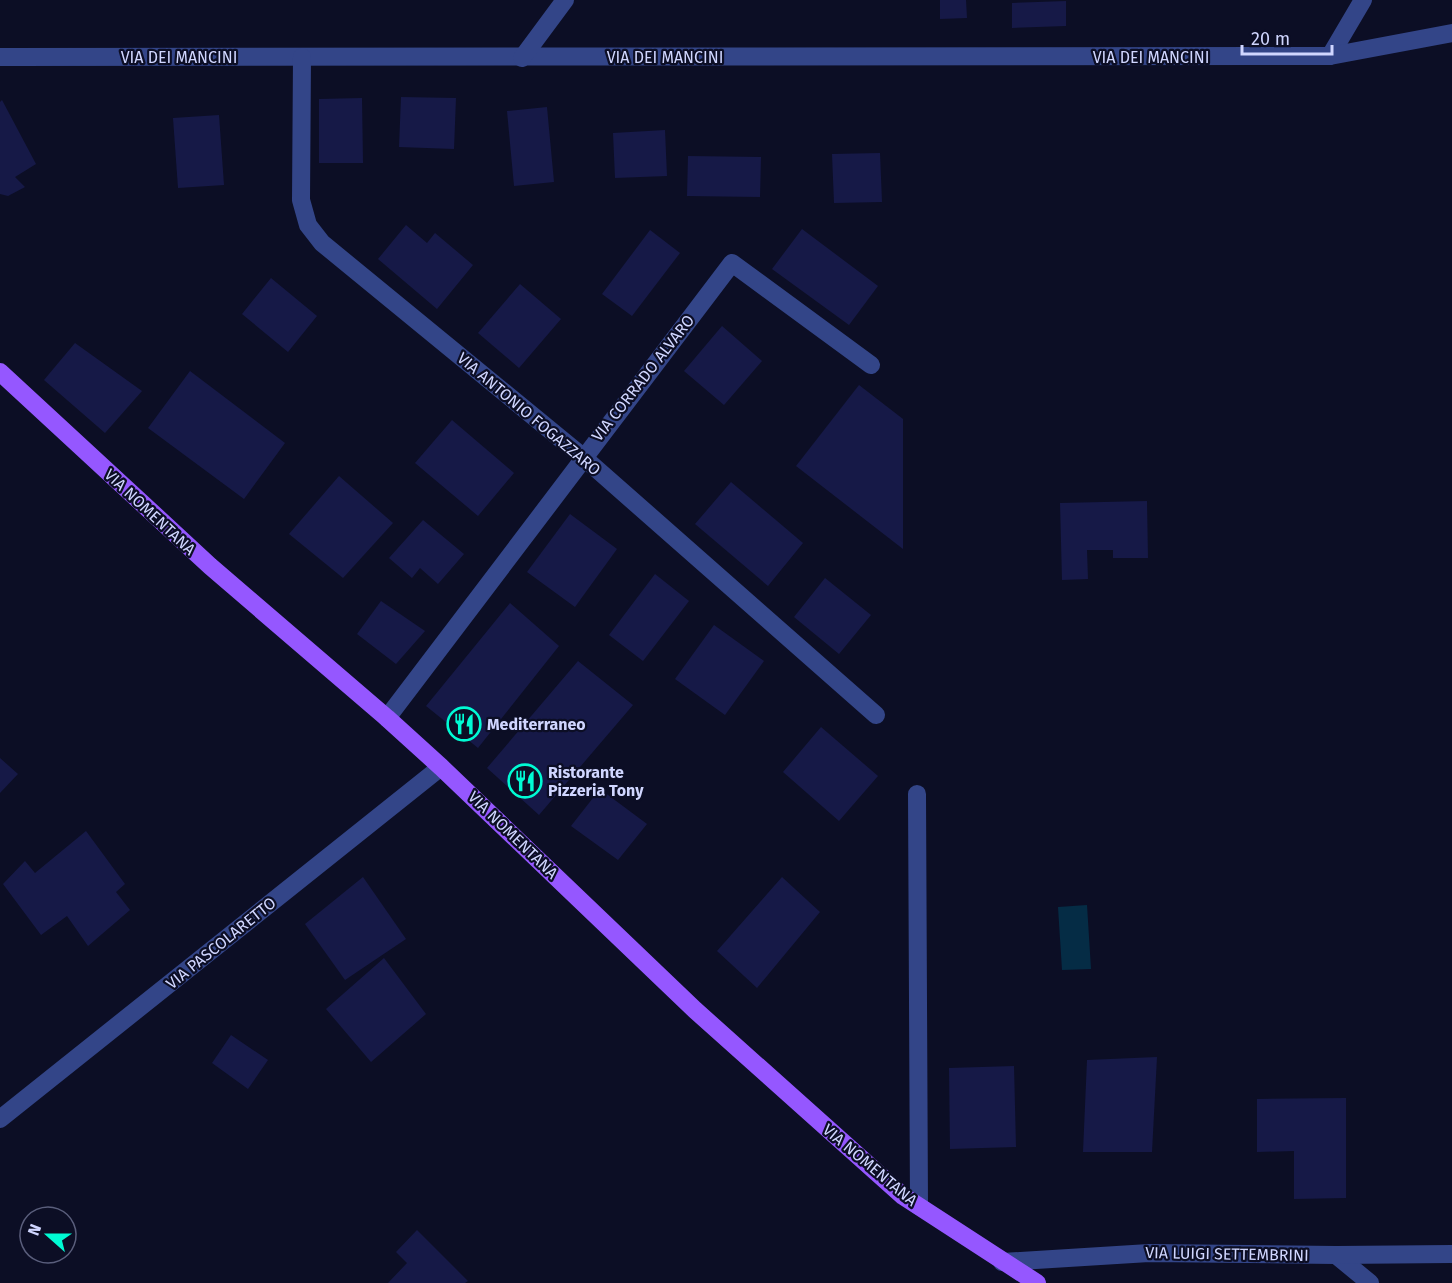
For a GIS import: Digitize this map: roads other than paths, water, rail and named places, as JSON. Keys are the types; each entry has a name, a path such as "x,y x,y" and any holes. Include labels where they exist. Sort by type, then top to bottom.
{"main road":[{"name":"VIA NOMENTANA","path":"0,372 210,567 441,767 695,1010 903,1196 1037,1283"}],"street":[{"path":"522,57 566,0"},
{"path":"1330,56 1363,0"},
{"name":"VIA DEI MANCINI","path":"0,57 1330,56 1452,33"},
{"name":"VIA ANTONIO FOGAZZARO","path":"302,57 300,190 302,210 313,232 322,243 583,458 876,715"},
{"name":"VIA CORRADO ALVARO","path":"387,718 732,263 871,365"},
{"name":"VIA PASCOLARETTO","path":"0,1119 441,767"},
{"path":"917,794 919,1206"},
{"name":"VIA LUIGI SETTEMBRINI","path":"1002,1262 1149,1253 1336,1256 1452,1254"},
{"path":"1336,1256 1370,1283"}],"water":[{"path":"1087,905 1091,969 1062,970 1058,907"}],"place":[{"name":"Mediterraneo","path":"464,724"},
{"name":"Ristorante Pizzeria Tony","path":"525,781"}]}
